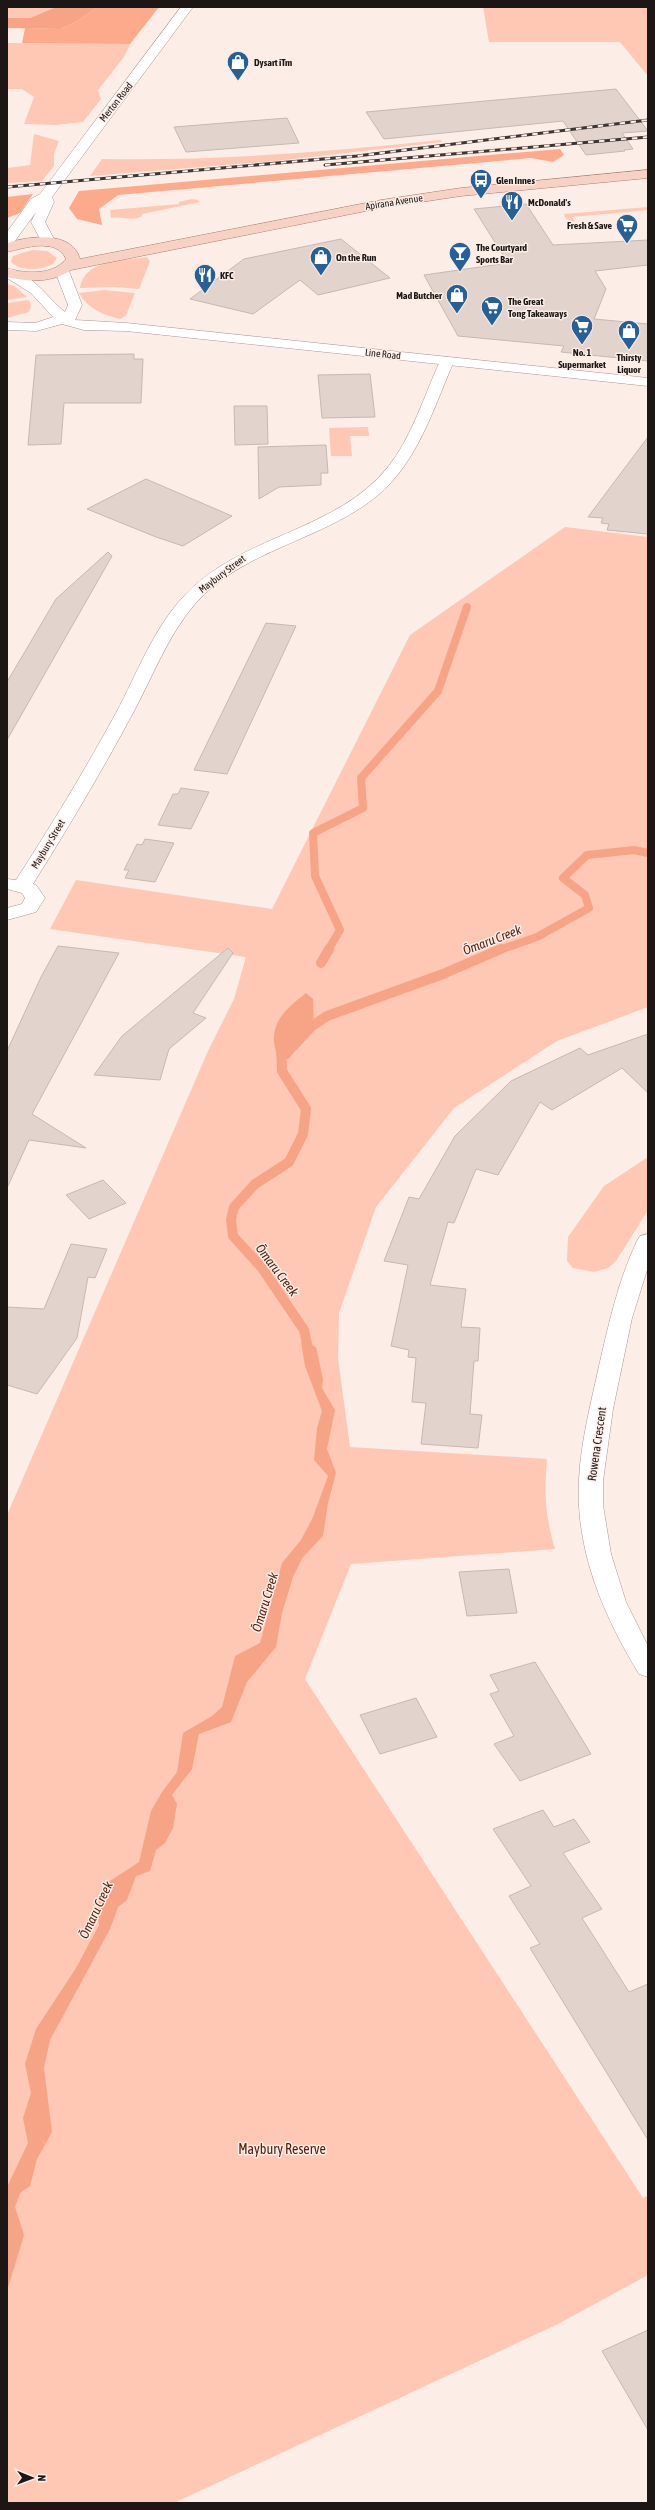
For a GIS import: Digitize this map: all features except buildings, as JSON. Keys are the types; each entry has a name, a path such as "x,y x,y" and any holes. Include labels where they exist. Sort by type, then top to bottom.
{"main road":[{"name":"Merton Road","path":"7,242 36,202 45,197 187,7"},
{"name":"Apirana Avenue","path":"8,273 34,276 144,251 380,204 461,192 648,174"},
{"name":"Merton Road","path":"45,197 47,202 38,222 41,231 53,243"},
{"name":"Apirana Avenue","path":"7,248 29,243 53,243 144,251"},
{"path":"8,326 36,327 65,320 73,314 75,308 65,269 73,259 72,254 53,243"},
{"path":"8,273 36,290 65,320"},
{"name":"Line Road","path":"73,300 93,314 119,326"},
{"path":"8,326 36,315 47,303"},
{"name":"Line Road","path":"65,320 84,326 119,326 648,382"},
{"name":"Maybury Street","path":"14,885 106,748 183,607 207,583 248,555 342,512 383,481 407,448 447,361"},
{"path":"7,914 22,911 34,903 34,893 14,885"},
{"name":"Rowena Crescent","path":"648,1241 640,1256 617,1334 596,1433 591,1483 595,1534 606,1582 626,1627 648,1667"}],"green space":[{"path":"7,7 56,7 30,18 7,18"},
{"path":"483,7 648,7 648,76 620,42 489,42"},
{"path":"7,43 130,44 124,57 98,90 101,99 83,122 56,125 24,124 34,97 22,89 7,89"},
{"path":"34,134 59,141 54,154 54,166 42,181 7,183 7,168 30,165"},
{"path":"441,140 442,142 275,161 90,176 102,159 187,159 272,155"},
{"path":"192,199 200,202 142,214 142,216 134,219 111,218 110,210 179,204 179,202"},
{"path":"648,207 648,210 572,217 575,222 566,219 564,214"},
{"path":"32,250 47,251 57,258 53,264 37,269 26,269 11,262 13,256"},
{"path":"147,257 150,261 139,289 115,287 80,288 83,279 89,271 97,267 106,263"},
{"path":"7,284 14,286 27,297 7,300"},
{"path":"104,290 135,293 126,315 121,319 108,316 91,307 79,293"},
{"path":"29,300 31,306 29,312 7,318 7,303"},
{"path":"368,427 369,436 350,436 352,456 331,456 329,428"},
{"name":"Maybury Reserve","path":"565,527 648,537 648,1007 557,1041 454,1108 376,1207 339,1313 338,1358 350,1447 547,1459 546,1504 549,1526 555,1549 351,1564 305,1679 643,2198 648,2196 648,2275 558,2324 174,2503 7,2503 7,1515 208,1051 234,999 246,957 50,929 76,880 272,909 410,635"},
{"path":"648,1157 648,1210 616,1261 608,1268 594,1272 573,1268 567,1261 568,1237 604,1186"}],"shaded area":[{"path":"56,7 98,7 74,23 60,29 7,28 7,18 30,18"},
{"path":"98,7 159,7 130,44 22,43 25,28 60,29 74,23"},
{"path":"560,149 564,155 553,162 531,158 118,195 99,209 102,225 77,219 69,208 79,191"},
{"path":"33,194 20,213 7,218 7,197"},
{"path":"306,993 313,999 314,1031 288,1059 277,1059 274,1045 274,1033 279,1019"},
{"path":"301,1342 316,1347 323,1379 322,1388 335,1410 327,1449 336,1473 328,1503 323,1536 303,1557 293,1577 282,1613 276,1647 247,1682 231,1722 199,1734 192,1769 172,1795 177,1804 173,1828 165,1843 156,1850 150,1871 136,1876 127,1900 118,1907 110,1929 50,2040 44,2068 52,2132 37,2159 30,2186 20,2193 15,2207 24,2235 7,2291 7,2187 28,2143 23,2118 31,2093 25,2064 36,2029 76,1968 99,1925 97,1909 104,1885 139,1862 151,1811 162,1792 177,1772 183,1733 212,1716 222,1707 235,1656 260,1643 282,1563 301,1540 313,1517 328,1476 314,1460 317,1428 322,1411 305,1366"}],"waterway":[{"path":"328,950 340,930 315,876 313,833 363,808 361,778 438,691 467,607"},
{"name":"Ōmaru Creek","path":"499,950 537,937 589,908 585,895 563,878 587,855 634,850 648,853"},
{"path":"321,963 329,949"},
{"name":"Ōmaru Creek","path":"303,1032 327,1016 443,974 501,949"},
{"name":"Ōmaru Creek","path":"281,1045 282,1071 306,1109 303,1134 289,1162 255,1184 234,1207 231,1220 233,1236 262,1268 304,1330 310,1357"}],"railway":[{"path":"7,187 357,156 648,120"},
{"path":"325,165 648,137"}],"place":[{"name":"Dysart iTm","path":"238,82"},
{"name":"Glen Innes","path":"481,200"},
{"name":"McDonald's","path":"512,222"},
{"name":"Fresh & Save","path":"627,244"},
{"name":"The Courtyard Sports Bar","path":"460,272"},
{"name":"On the Run","path":"321,276"},
{"name":"KFC","path":"205,294"},
{"name":"Mad Butcher","path":"457,314"},
{"name":"The Great Tong Takeaways","path":"492,326"},
{"name":"No. 1 Supermarket","path":"582,346"},
{"name":"Thirsty Liquor","path":"629,350"}]}
